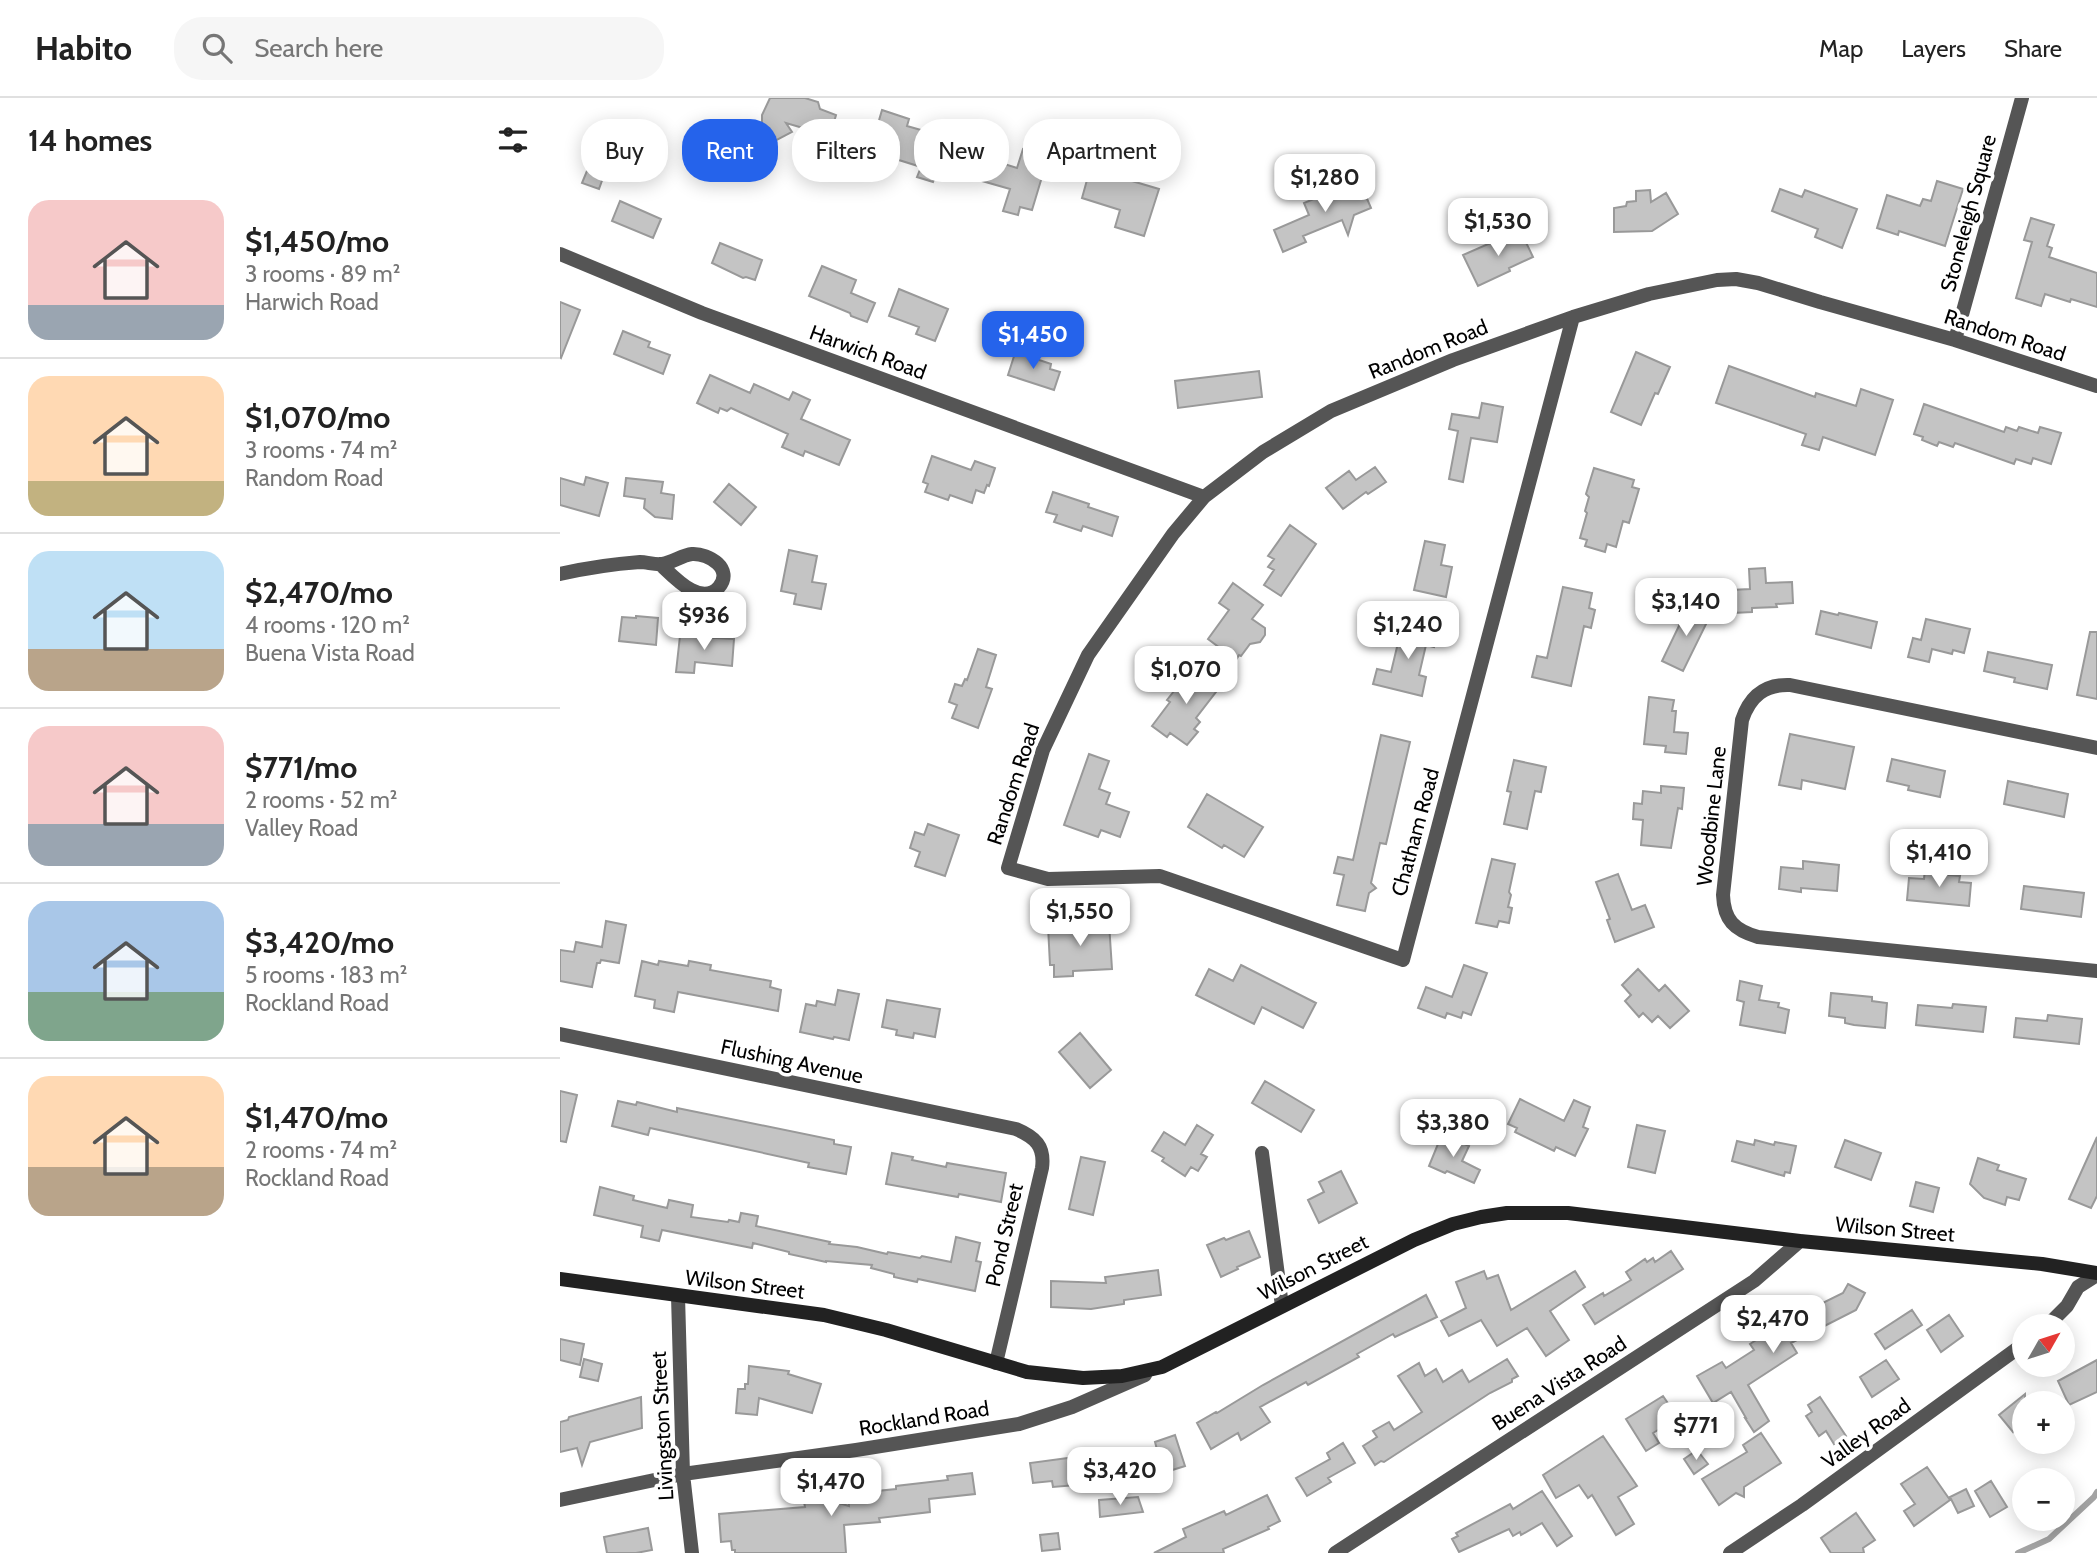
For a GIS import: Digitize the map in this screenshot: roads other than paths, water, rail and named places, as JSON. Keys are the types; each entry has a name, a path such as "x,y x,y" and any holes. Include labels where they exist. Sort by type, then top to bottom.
{"main road":[{"name":"Wilson Street","path":"560,1279 824,1315 886,1330 1027,1372 1083,1378 1122,1376 1163,1367 1414,1240 1453,1224 1507,1213 1568,1213 1800,1241 2042,1264 2097,1274"}],"street":[{"name":"Stoneleigh Square","path":"1955,340 2022,98"},
{"name":"Harwich Road","path":"560,254 702,313 1204,497"},
{"name":"Random Road","path":"1007,869 1043,750 1087,655 1173,534 1204,497 1263,452 1331,411 1453,360 1573,317 1649,295 1717,280 1736,279 1955,340 2097,386"},
{"name":"Chatham Road","path":"1007,869 1048,879 1160,876 1403,960 1573,317"},
{"path":"560,574 641,562 660,564"},
{"name":"Woodbine Lane","path":"2097,748 1790,685 1769,687 1751,699 1742,720 1723,895 1724,908 1730,922 1743,933 1758,937 2097,971"},
{"name":"Flushing Avenue","path":"560,1034 1016,1129"},
{"name":"Pond Street","path":"996,1363 1043,1159 1040,1145 1034,1138 1016,1129"},
{"path":"1262,1153 1282,1306"},
{"name":"Buena Vista Road","path":"1335,1553 1754,1281 1800,1241"},
{"path":"2059,1314 2078,1287 2097,1274"},
{"name":"Livingston Street","path":"678,1296 683,1474 692,1553"},
{"name":"Valley Road","path":"1730,1553 1802,1505 2012,1352"},
{"name":"Rockland Road","path":"560,1500 683,1474 1019,1424 1072,1407 1163,1367"}],"waterway":[{"path":"2018,1553 2049,1539 2097,1492"}]}
